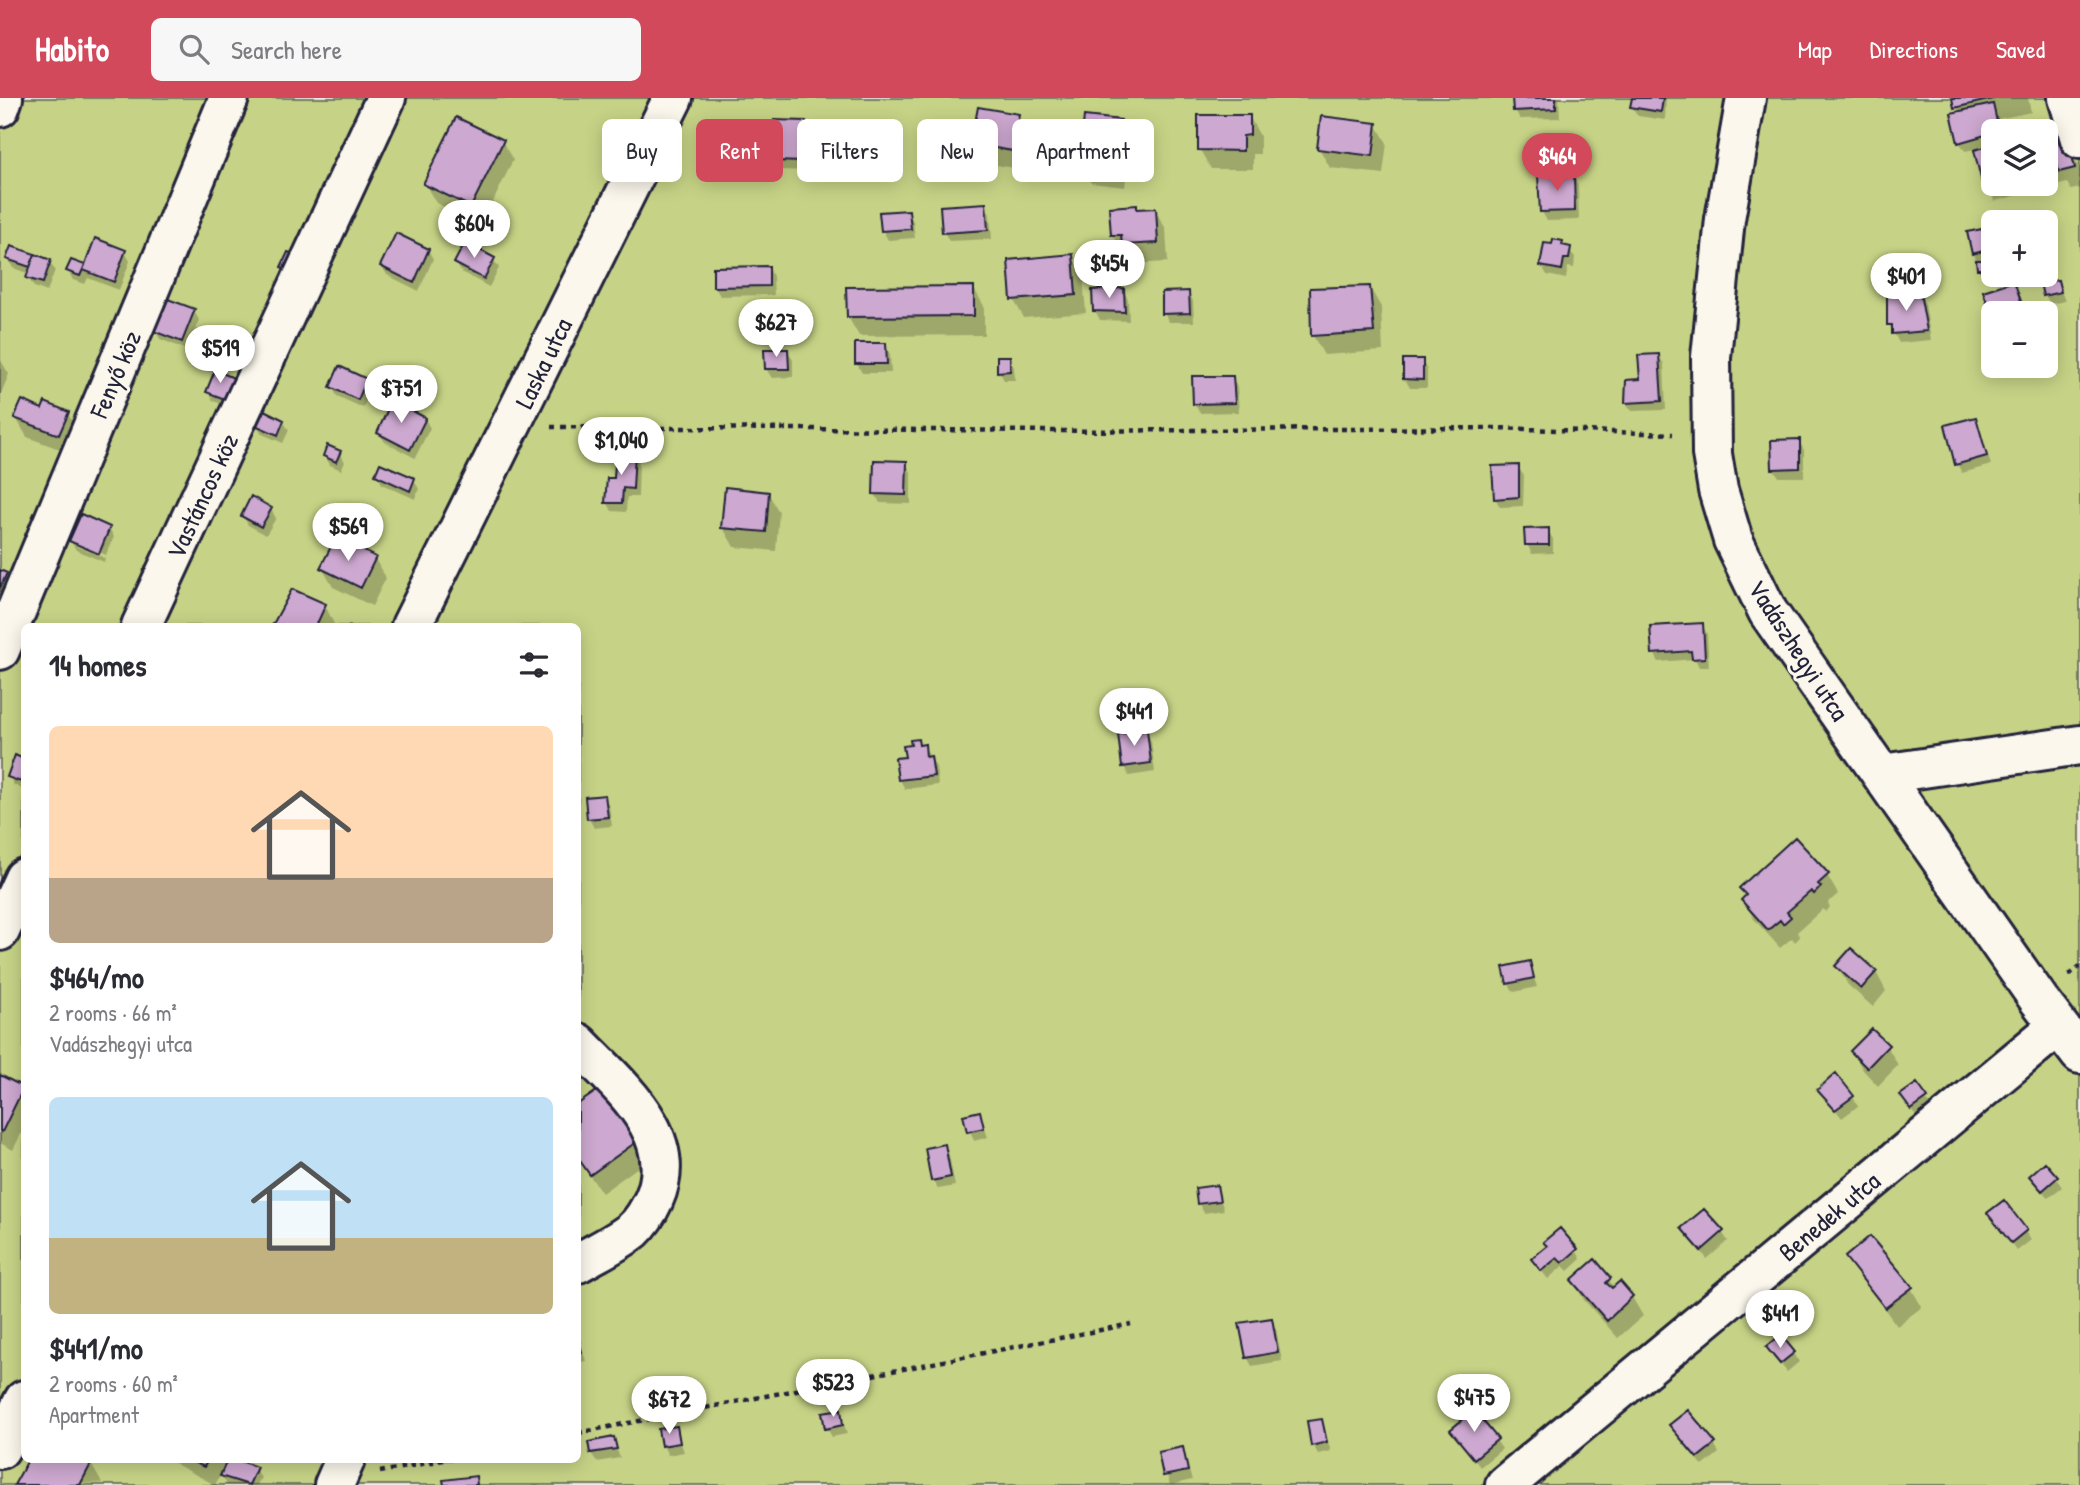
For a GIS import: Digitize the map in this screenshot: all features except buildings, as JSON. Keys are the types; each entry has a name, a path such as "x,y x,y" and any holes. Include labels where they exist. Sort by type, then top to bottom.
{"street":[{"path":"0,107 4,98"},
{"name":"Fenyő köz","path":"0,650 229,98"},
{"name":"Vastáncos köz","path":"142,623 386,98"},
{"name":"Laska utca","path":"413,623 673,98"},
{"name":"Vadászhegyi utca","path":"1746,98 1716,283 1711,357 1712,444 1718,490 1733,540 1768,612 2069,1040"},
{"path":"2068,98 2080,139"},
{"path":"1882,774 2080,745"},
{"path":"0,931 21,885"},
{"name":"Benedek utca","path":"1505,1485 2069,1040"},
{"path":"581,1046 623,1090 654,1131 661,1152 662,1182 649,1210 633,1230 581,1262"},
{"path":"0,1449 21,1406"}],"path":[{"path":"518,415 547,427 1052,431 1496,428 1663,432 1712,444"},
{"path":"581,1432 1131,1324"},
{"path":"339,1473 348,1478 427,1463"}],"green space":[{"path":"0,98 2080,98 2080,1485 0,1485"}]}
